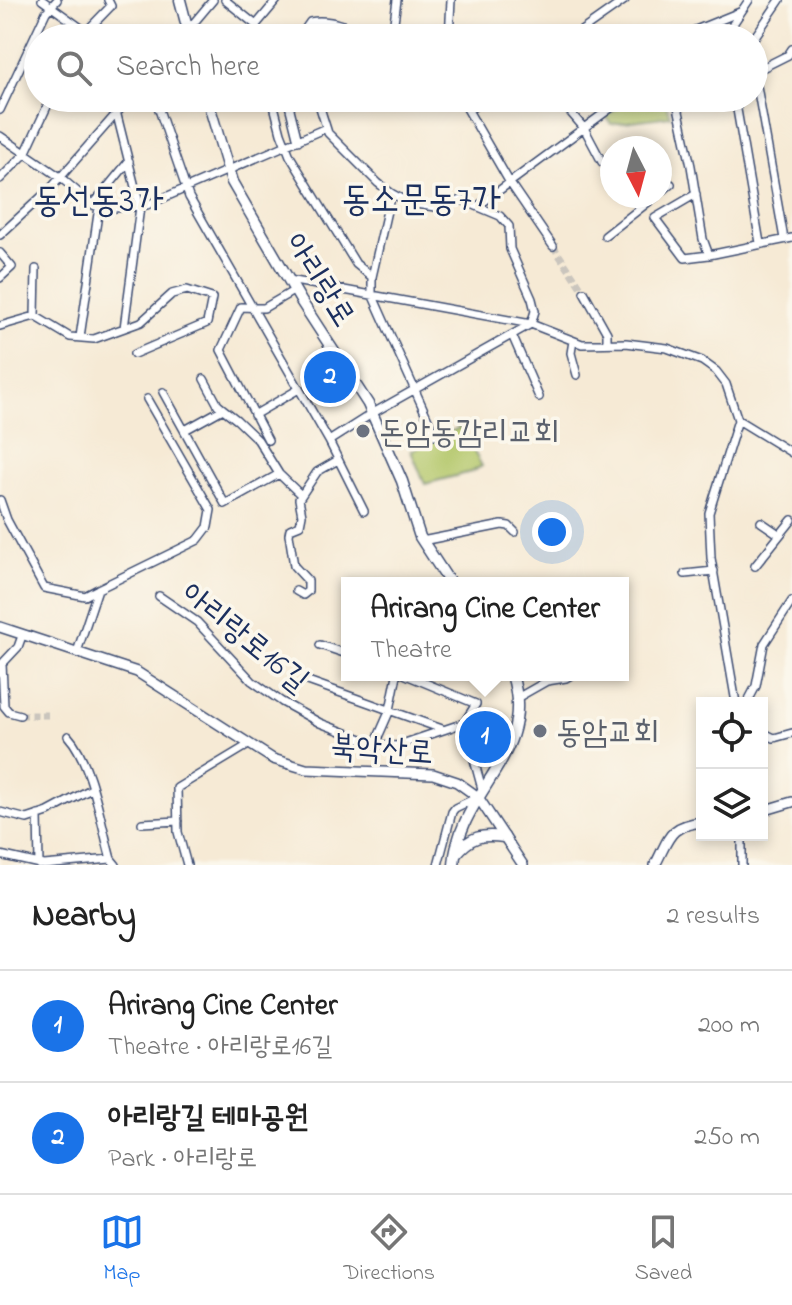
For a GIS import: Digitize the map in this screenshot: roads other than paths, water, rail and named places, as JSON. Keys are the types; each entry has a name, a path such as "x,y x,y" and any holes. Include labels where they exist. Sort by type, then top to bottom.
{"main road":[{"path":"180,0 184,24"},
{"name":"아리랑로","path":"211,112 228,171 292,285 373,413 402,481 422,541 444,577"},
{"path":"454,860 459,838 480,793 511,743 517,698 513,681"},
{"path":"454,860 468,841 477,836 504,837"}],"street":[{"path":"42,0 54,3 73,24"},
{"path":"194,24 213,0"},
{"path":"225,0 255,24"},
{"path":"257,24 277,0"},
{"path":"393,24 397,0"},
{"path":"450,24 451,0"},
{"path":"591,24 625,0"},
{"path":"733,24 749,0"},
{"path":"764,24 780,0"},
{"path":"43,24 54,3"},
{"path":"92,24 109,3"},
{"path":"710,24 740,12"},
{"path":"309,24 322,19 338,24"},
{"path":"768,64 788,55 792,49"},
{"path":"0,110 24,62"},
{"path":"0,179 25,154 44,112"},
{"path":"0,235 60,177 119,112"},
{"path":"160,112 186,190 329,441 364,511"},
{"path":"276,112 286,146 356,264 372,277"},
{"path":"291,112 298,141"},
{"path":"321,112 326,128 391,193 409,203 435,207 462,200 500,216 509,226 510,249 535,311 531,324 329,441"},
{"path":"470,112 510,183 553,246"},
{"path":"570,112 584,128 600,158"},
{"path":"478,206 606,112"},
{"path":"679,112 703,239 709,255"},
{"path":"737,112 760,243"},
{"path":"696,194 655,218 685,258 788,239 762,112"},
{"path":"117,115 140,207 124,328"},
{"path":"0,136 96,206 125,209 140,207 186,190 326,128"},
{"path":"80,337 96,206 129,161"},
{"path":"391,193 372,277 372,294 435,435"},
{"path":"605,236 640,208"},
{"path":"0,253 12,267 0,278"},
{"path":"35,316 36,269"},
{"path":"268,440 221,350 241,307 264,308 292,285 372,294 531,324 582,344 626,343 667,348 702,361 716,371 726,384 738,420 709,513 711,558 735,697"},
{"path":"0,326 35,316 70,337 94,339 141,322 172,294 187,290 212,298 207,323 134,354"},
{"path":"584,292 607,333 607,343"},
{"path":"512,335 539,397"},
{"path":"573,341 571,353 577,375"},
{"path":"204,379 218,405 258,440 279,474 301,495"},
{"path":"254,415 299,389"},
{"path":"0,500 7,520 44,588 85,596 198,540 208,527 211,510 149,402 165,395 225,504 279,474"},
{"path":"185,430 223,409"},
{"path":"738,420 792,453"},
{"path":"296,591 303,595 308,591 308,581 294,566 289,534 290,529 300,525 299,499 317,472 338,460"},
{"path":"755,566 792,520"},
{"path":"761,522 780,535"},
{"path":"422,541 502,525 509,526 515,532"},
{"path":"685,574 714,571"},
{"path":"77,652 98,589"},
{"name":"아리랑로16길","path":"159,596 197,622 252,681 320,723 375,744 396,746 464,723"},
{"path":"750,697 756,686 764,644 792,601"},
{"name":"북악산로","path":"0,627 137,672 287,765 318,770 433,774 457,782 480,793 523,865"},
{"path":"20,715 9,712 4,706 2,668 5,660 18,647 22,636"},
{"path":"320,645 341,652"},
{"path":"305,680 442,729"},
{"path":"375,744 390,710 396,681"},
{"path":"420,681 476,704 464,723 480,793 452,812 438,865"},
{"path":"517,698 547,681"},
{"path":"768,735 774,738 792,733"},
{"path":"0,855 39,865 113,862 76,745 68,736"},
{"path":"187,865 178,821 177,788 250,744"},
{"path":"0,812 27,819 91,789"},
{"path":"768,810 792,802"},
{"path":"38,815 39,865"},
{"path":"142,823 178,821"},
{"path":"655,865 675,829 696,823"},
{"path":"742,841 742,865"}],"tunnel":[{"path":"553,246 584,292"},
{"path":"20,715 50,715"}],"place":[{"name":"아리랑길 테마공원","path":"330,377"},
{"name":"돈암동감리교회","path":"363,431"},
{"name":"동암교회","path":"540,731"},
{"name":"Arirang Cine Center","path":"485,737"}],"district":[{"name":"동소문동7가","path":"421,197"},
{"name":"동선동3가","path":"98,198"}]}
